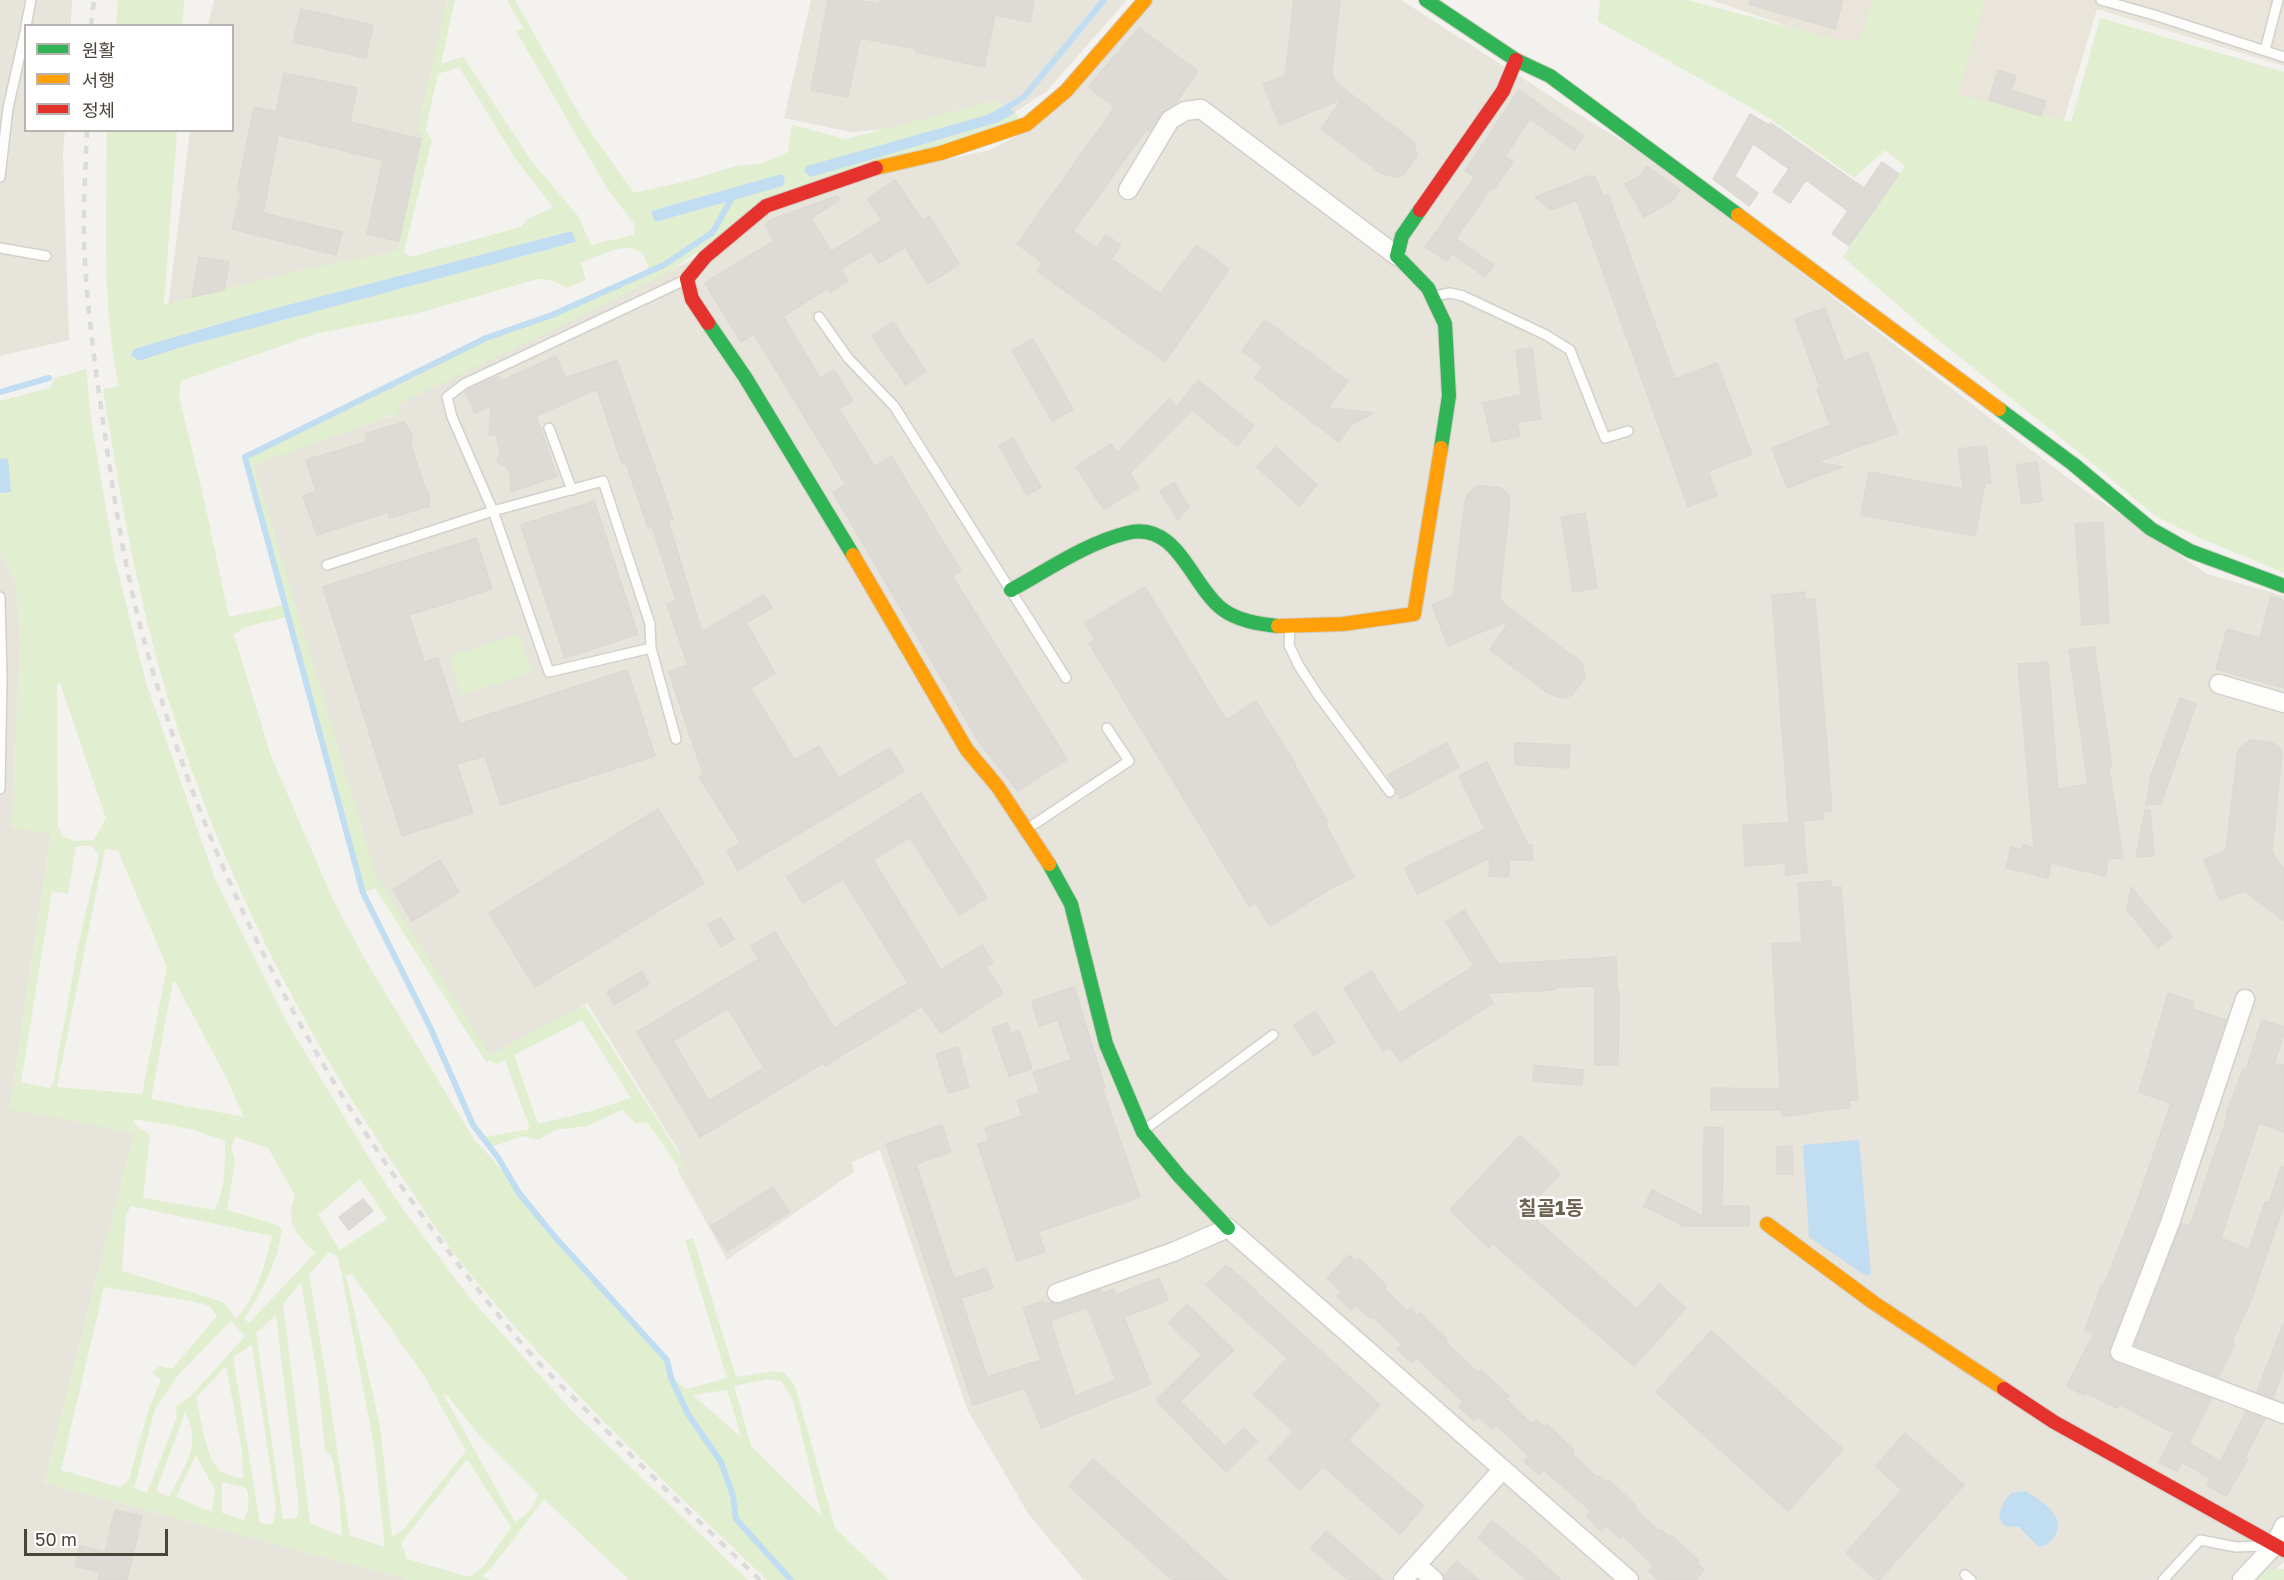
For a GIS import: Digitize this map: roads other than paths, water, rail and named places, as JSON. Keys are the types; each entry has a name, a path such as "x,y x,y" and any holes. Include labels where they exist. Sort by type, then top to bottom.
{"street":[{"path":"1144,0 1066,91 1027,124 941,153 867,170 766,206 705,257 687,279 692,299 751,387 835,523 967,750 998,787 1059,879 1071,904 1106,1044 1143,1132 1180,1177 1228,1228 1629,1580"},
{"path":"1426,0 1516,60 1559,83 2073,464 2151,529 2190,551 2284,586"},
{"path":"1397,256 1402,236 1503,91 1516,60"},
{"path":"1011,590 1113,537 1136,531 1155,534 1186,560 1205,591 1223,610 1251,623 1290,627 1358,624 1414,614 1449,396 1445,324 1428,288 1397,256 1201,109 1185,111 1170,120 1128,190"},
{"path":"2219,684 2284,703"},
{"path":"2245,999 2170,1223 2120,1352 2284,1414"},
{"path":"1767,1224 1874,1303 2054,1422 2279,1548"},
{"path":"1057,1293 1173,1251 1228,1228"},
{"path":"1403,1580 1503,1469"},
{"path":"2242,1580 2279,1548 2284,1526"},
{"path":"1417,1565 1434,1580"}],"lane":[{"path":"27,24 32,0"},
{"path":"2101,0 2284,57"},
{"path":"2265,50 2278,0"},
{"path":"0,177 8,108 24,36"},
{"path":"0,248 46,256"},
{"path":"651,648 549,672 493,511 452,417 447,397 464,384 687,279"},
{"path":"1432,296 1450,293 1463,296 1546,335 1570,350 1605,438 1628,431"},
{"path":"819,317 848,358 894,406 1066,678"},
{"path":"549,428 572,490"},
{"path":"327,565 493,511 603,481 651,624 651,648 676,739"},
{"path":"0,597 2,677 0,789"},
{"path":"1290,627 1289,645 1299,666 1390,792"},
{"path":"1025,830 1129,761 1107,728"},
{"path":"1143,1132 1273,1035"},
{"path":"2163,1580 2200,1540 2236,1546 2279,1548"}],"water":[{"path":"1005,105 1015,113 999,122 811,177 804,171 807,166 987,115"},
{"path":"781,174 785,178 783,186 655,222 651,211"},
{"path":"572,231 576,242 182,347 139,361 131,355 134,349 253,314"},
{"path":"8,458 11,492 0,493 0,459"},
{"path":"1859,1140 1871,1274 1866,1276 1809,1237 1803,1145"},
{"path":"2025,1491 2050,1509 2057,1522 2058,1529 2055,1536 2048,1543 2039,1547 2019,1527 2006,1526 2002,1523 1999,1514 2011,1493"}],"waterway":[{"path":"1003,110 1024,97 1104,0"},
{"path":"734,194 713,232 664,265 552,315 486,338 245,457 363,893 430,1027 473,1125 497,1156 519,1193 555,1237 667,1360 671,1378 688,1414 721,1462 733,1496 736,1519 791,1580"},
{"path":"0,392 49,378"}],"railway":[{"path":"91,24 94,0"},
{"path":"87,132 84,225 89,307 106,445 126,562 136,609 165,712 200,811 241,907 287,1000 338,1090 395,1177 457,1263 540,1364 760,1580"}],"district":[{"name":"칠골1동","path":"1551,1209"}]}
